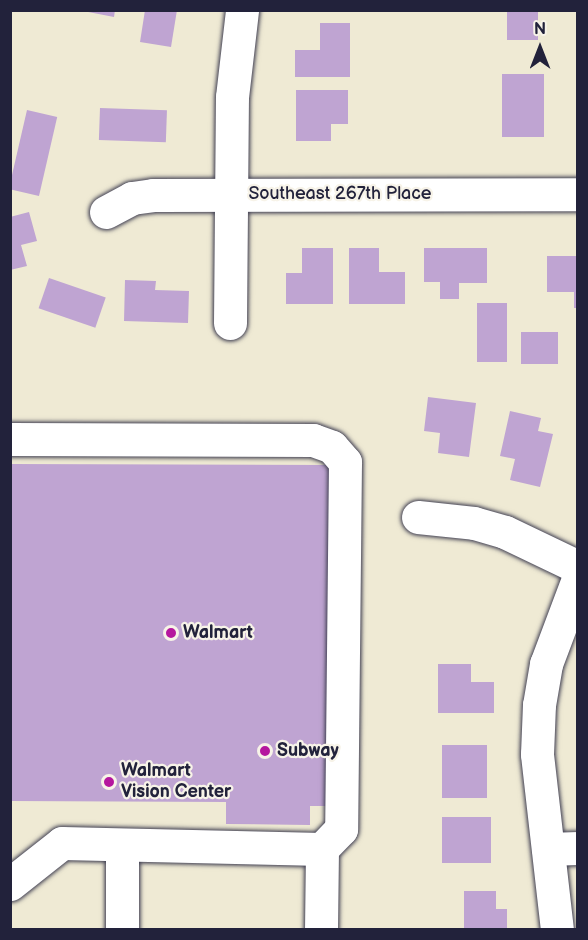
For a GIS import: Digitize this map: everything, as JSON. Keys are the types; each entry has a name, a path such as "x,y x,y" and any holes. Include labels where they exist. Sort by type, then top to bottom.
{"street":[{"path":"230,323 232,97 242,10"},
{"name":"Southeast 267th Place","path":"106,212 132,198 153,195 578,194"},
{"path":"10,439 313,440 332,447 345,462 341,829 322,849 321,930"},
{"path":"418,517 474,523 505,532 578,567"},
{"path":"557,930 562,848 537,754 539,705 546,664 578,579"},
{"path":"10,884 62,843 322,849"},
{"path":"122,845 122,930"}],"building":[{"path":"78,10 115,10 114,17"},
{"path":"145,10 177,10 171,47 140,42"},
{"path":"507,10 538,10 538,40 507,40"},
{"path":"320,23 350,23 350,77 295,77 295,50 320,50"},
{"path":"502,74 544,74 544,137 502,137"},
{"path":"296,90 348,90 348,124 331,124 331,141 296,141"},
{"path":"100,108 167,110 166,142 99,140"},
{"path":"27,110 57,117 39,196 10,189"},
{"path":"29,212 37,241 21,245 27,266 10,270 10,217"},
{"path":"302,248 333,248 333,304 286,304 286,273 302,273"},
{"path":"349,248 379,248 379,272 405,272 405,304 349,304"},
{"path":"424,248 487,248 487,283 459,283 459,299 440,299 440,282 424,282"},
{"path":"547,256 578,256 578,308 574,308 574,292 547,292"},
{"path":"49,278 106,298 95,328 39,308"},
{"path":"125,280 156,281 155,290 189,291 188,323 124,321"},
{"path":"477,303 507,303 507,362 477,362"},
{"path":"521,332 558,332 558,364 521,364"},
{"path":"428,397 476,403 469,457 438,453 440,433 424,431"},
{"path":"510,411 541,418 538,431 553,434 540,487 510,480 515,459 500,456"},
{"name":"Walmart","path":"10,464 332,465 331,806 310,806 310,825 226,824 226,802 10,801"},
{"path":"438,664 471,664 471,682 494,682 494,713 438,713"},
{"path":"442,745 487,745 487,798 442,798"},
{"path":"442,817 491,817 491,863 442,863"},
{"path":"464,891 496,891 496,909 507,909 507,930 464,930"}],"place":[{"name":"Walmart","path":"171,633"},
{"name":"Subway","path":"265,751"},
{"name":"Walmart Vision Center","path":"109,782"}]}
